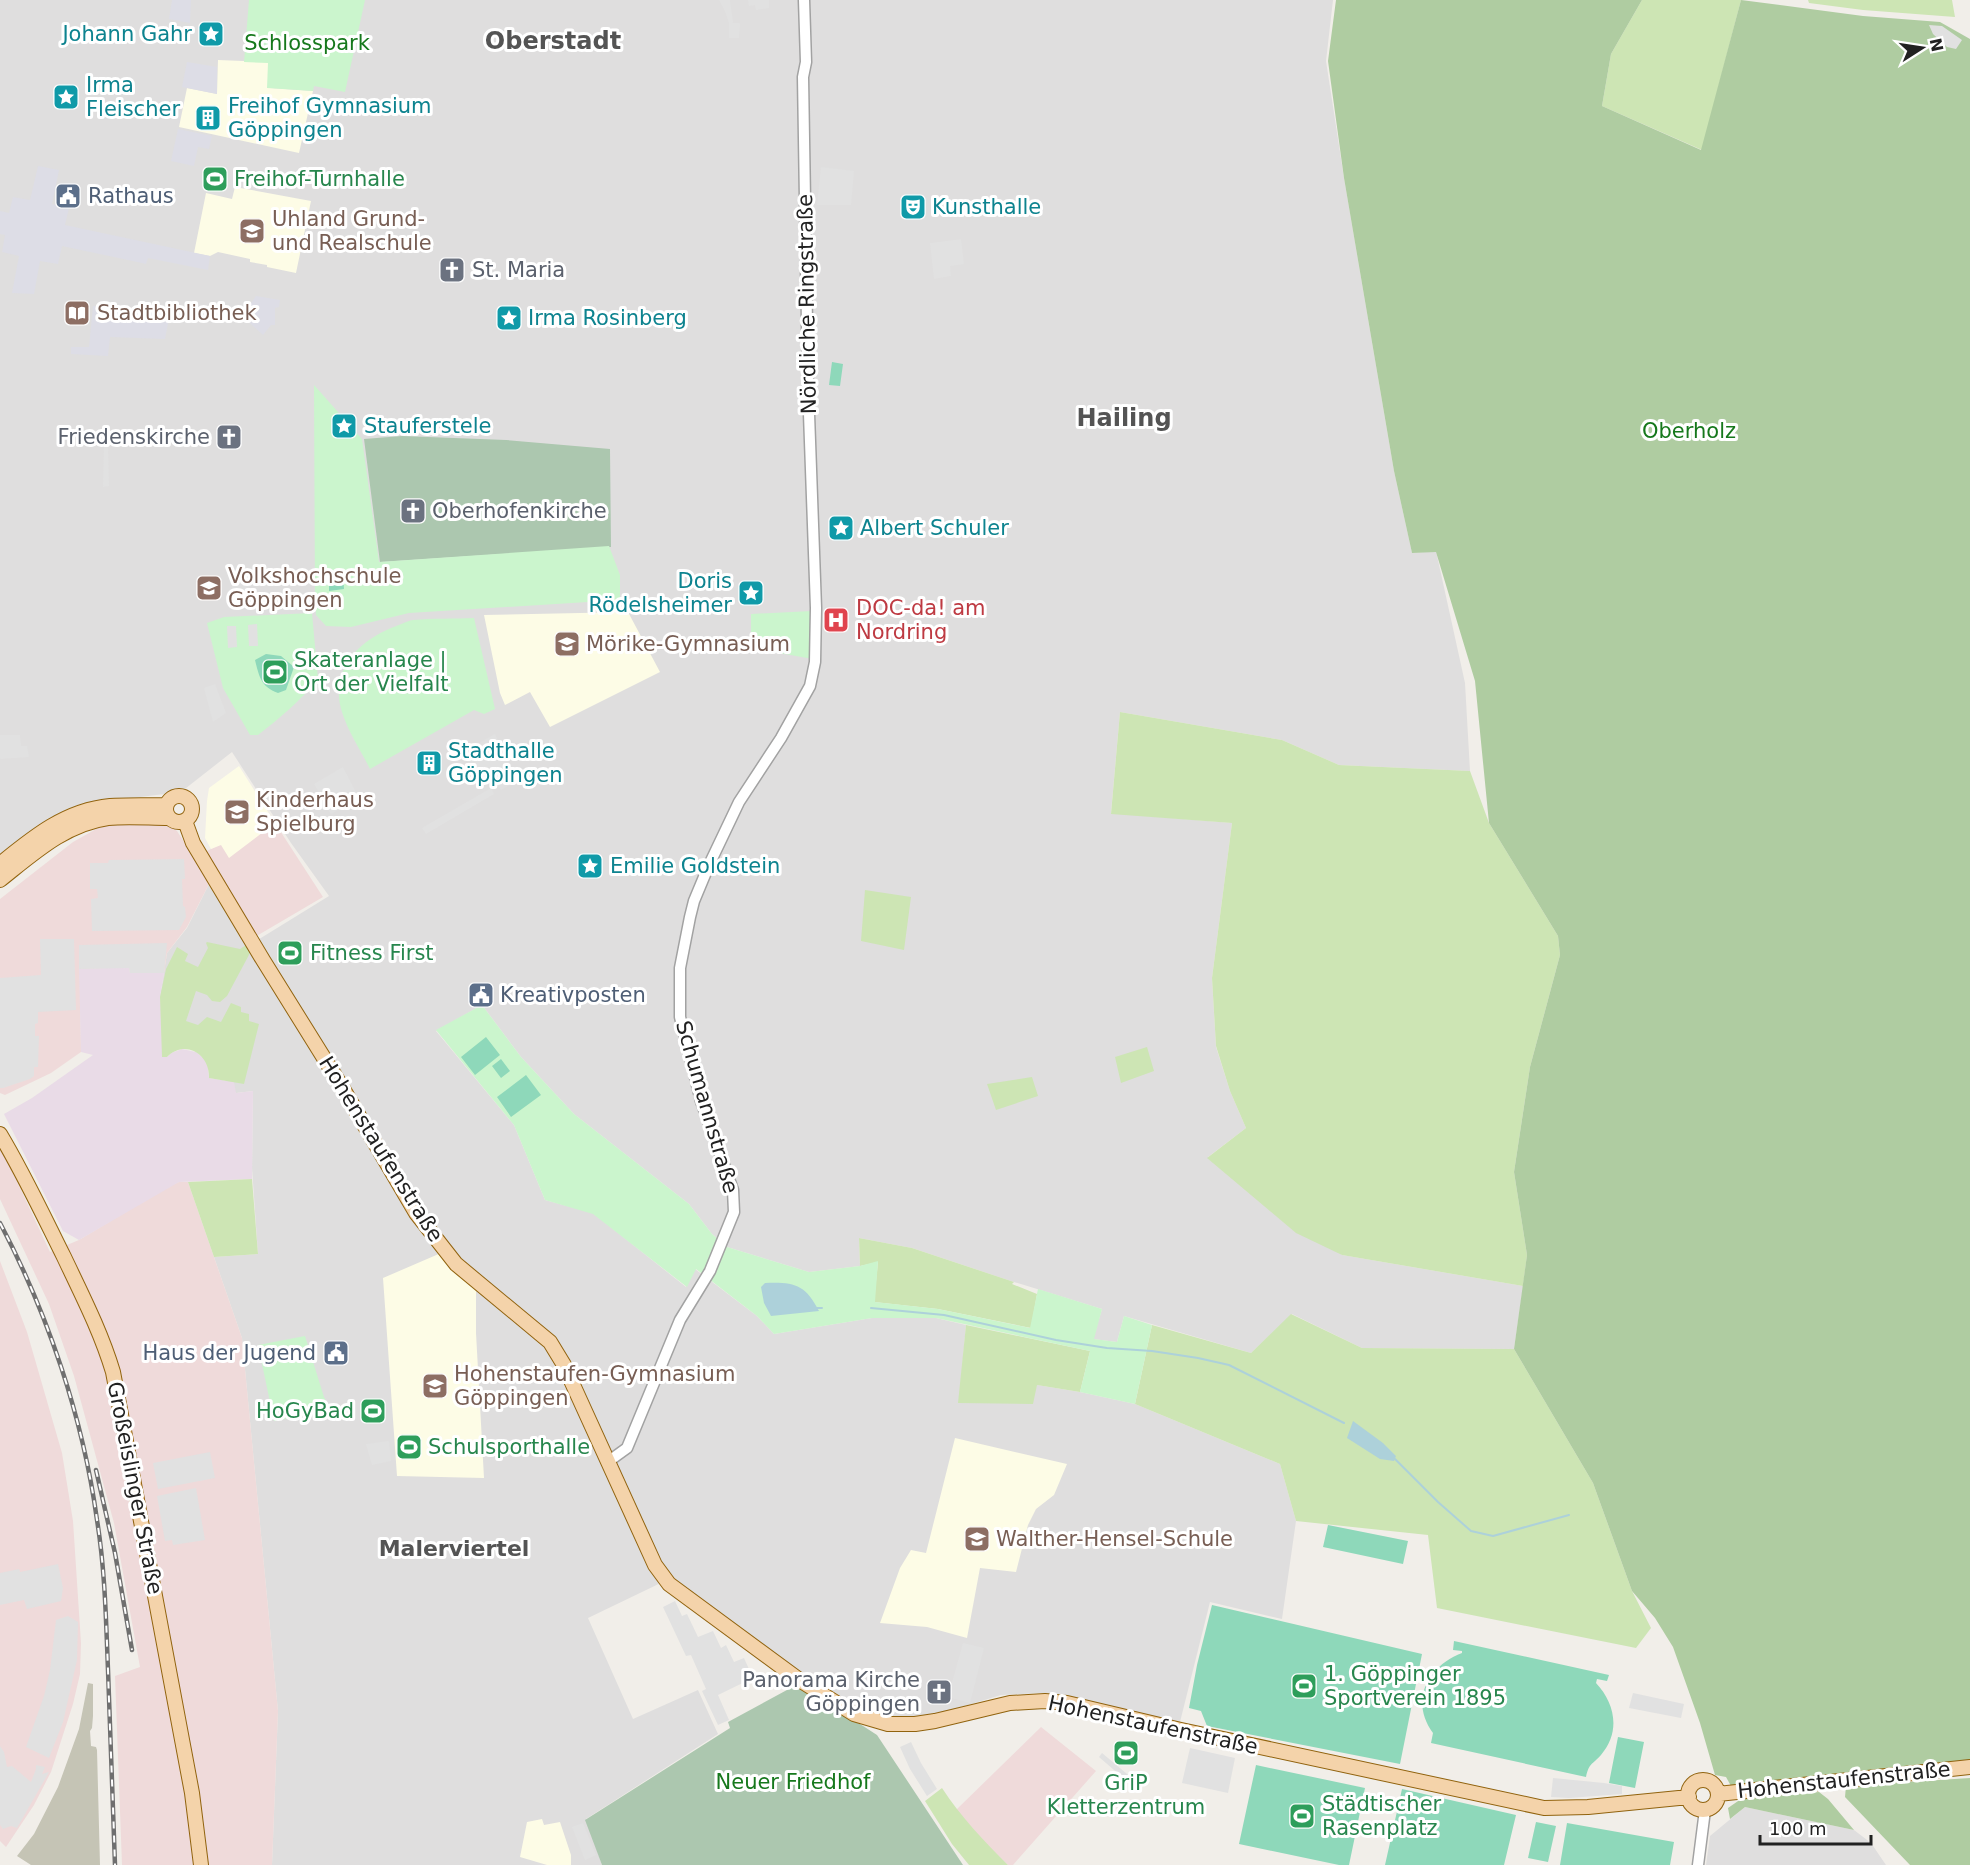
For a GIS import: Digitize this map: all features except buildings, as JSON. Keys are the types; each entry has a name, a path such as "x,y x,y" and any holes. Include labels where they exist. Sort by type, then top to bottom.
{"main road":[{"path":"0,880 47,843 58,829 85,811 109,806 168,811 176,822 188,819 192,812 189,800 178,796 171,799 168,811"},
{"name":"Hohenstaufenstraße","path":"184,821 193,843 411,1204 456,1264 550,1342 567,1368 655,1565 669,1584 798,1679 854,1714 888,1724 935,1722 1005,1703 1021,1701 1067,1703 1181,1730 1544,1808 1588,1807 1689,1797"},
{"path":"0,864 39,832 58,829"},
{"name":"Großeislinger Straße","path":"0,1134 31,1189 89,1310 101,1336 113,1372 192,1793 201,1865"},
{"name":"Hohenstaufenstraße","path":"1718,1794 1970,1767"},
{"path":"1701,1780 1714,1785 1718,1794 1713,1806 1705,1809 1694,1806 1689,1797 1692,1786 1701,1780"}],"street":[{"name":"Nördliche Ringstraße","path":"804,0 808,386 816,608"},
{"name":"Schumannstraße","path":"609,1461 627,1448 680,1320 710,1271 734,1212 733,1190 711,1130 682,1027 679,995 682,954 694,901 727,826 739,802 781,738 810,686 815,662 816,608"},
{"path":"1698,1865 1705,1809"}],"shaded area":[{"path":"0,0 1333,0 1326,61 1394,471 1412,553 1436,551 1465,683 1470,771 1339,765 1282,740 1120,712 1111,813 1232,823 1212,978 1216,1047 1230,1091 1246,1128 1208,1157 1342,1255 1523,1286 1514,1349 1362,1348 1292,1314 1251,1353 1124,1316 1117,1342 1093,1339 1102,1309 912,1248 859,1238 860,1266 809,1272 727,1247 712,1234 689,1204 574,1114 521,1057 482,1005 436,1031 514,1125 545,1200 593,1213 686,1287 695,1269 757,1316 774,1334 872,1318 936,1318 966,1325 959,1403 1037,1385 1080,1392 1135,1404 1280,1464 1296,1521 1282,1619 1210,1602 1180,1722 1042,1693 1001,1695 935,1715 906,1719 856,1710 697,1609 669,1579 588,1618 633,1719 698,1690 718,1734 586,1819 602,1865 272,1865 278,1711 242,1338 214,1257 258,1254 252,1168 253,1091 236,1093 160,997 167,953 187,928 210,882 248,946 329,896 291,843 232,752 181,792 82,804 45,823 0,863"},
{"path":"172,0 191,0 190,23 169,19"},
{"path":"719,0 730,0 733,23 740,23 739,38 729,38 729,23"},
{"path":"748,0 769,0 769,8 756,10 755,5 749,6"},
{"path":"1929,25 1942,26 1962,40 1956,49 1947,47 1933,34"},
{"path":"218,60 268,62 271,88 313,91 299,153 179,127 187,88 217,94"},
{"path":"187,62 217,67 217,94 182,87"},
{"path":"178,129 212,136 209,149 198,147 194,166 171,161"},
{"path":"38,166 59,170 52,204 69,208 65,225 210,256 208,270 148,258 146,264 62,246 58,264 40,261 34,294 12,293 19,256 2,252 5,235 0,234 0,211 9,213 13,197 30,200"},
{"path":"821,167 854,171 851,205 817,205"},
{"name":"Uhland Grund- und Realschule","path":"235,187 311,201 296,273 218,252 210,256 194,253 206,193 232,199"},
{"path":"961,239 964,264 950,266 951,276 934,279 930,243"},
{"path":"256,296 280,300 279,307 275,308 275,325 271,325 263,335 242,316"},
{"path":"93,306 137,310 143,307 170,313 165,339 110,337 108,356 71,354 71,347 89,347"},
{"path":"104,444 108,444 109,486 103,487"},
{"path":"250,573 249,605 232,606 234,574"},
{"name":"Mörike-Gymnasium","path":"628,612 660,672 550,727 530,692 505,705 500,693 484,615"},
{"path":"257,624 258,646 249,646 248,625"},
{"path":"227,626 236,626 237,647 228,648"},
{"path":"215,684 226,713 213,722 204,688"},
{"path":"495,734 512,769 479,788 463,752"},
{"path":"0,735 20,735 21,746 27,746 29,757 0,759"},
{"name":"Kinderhaus Spielburg","path":"239,766 275,823 229,858 221,845 211,849 205,838 207,801 209,788"},
{"path":"343,767 359,798 331,814 314,784"},
{"path":"517,773 520,779 501,790 498,785"},
{"path":"491,788 494,794 426,834 422,828"},
{"path":"120,823 167,824 177,831 210,882 187,927 167,953 164,973 130,973 129,968 80,969 81,1052 51,1073 5,1095 0,1093 0,899 73,842 98,828"},
{"path":"275,823 323,897 253,938 205,852 221,844 229,857"},
{"path":"184,859 185,879 182,879 183,906 186,917 179,930 92,931 91,899 98,898 97,889 90,889 90,863 108,863 109,860"},
{"path":"40,939 74,939 76,1010 38,1012 35,1036 39,1036 38,1067 34,1067 34,1076 0,1088 0,978 41,975"},
{"path":"167,943 164,973 130,973 129,968 79,969 79,945"},
{"path":"129,967 130,973 164,973 160,997 167,1057 182,1049 196,1052 205,1059 209,1078 234,1082 236,1093 253,1091 252,1179 179,1182 79,1240 63,1231 4,1114 32,1098 93,1055 81,1052 79,969"},
{"path":"0,1145 50,1252 79,1240 169,1186 179,1182 188,1182 242,1338 278,1711 272,1865 122,1865 115,1676 140,1667 114,1523 74,1376 49,1304 0,1199"},
{"name":"Hohenstaufen-Gymnasium Göppingen","path":"441,1253 476,1283 476,1333 484,1478 397,1476 383,1278"},
{"path":"0,1261 27,1332 62,1453 73,1521 81,1643 80,1674 73,1704 51,1772 34,1805 6,1847 0,1841"},
{"name":"Walther-Hensel-Schule","path":"955,1438 1067,1464 1054,1495 1036,1509 1028,1525 1016,1572 980,1568 967,1638 927,1627 880,1623 900,1568 911,1550 926,1553"},
{"path":"389,1441 391,1461 372,1465 366,1444"},
{"path":"210,1452 215,1478 158,1489 153,1463"},
{"path":"196,1488 205,1540 173,1545 172,1540 165,1541 157,1496"},
{"path":"58,1564 63,1588 61,1601 27,1609 24,1600 0,1605 0,1573 19,1569 20,1572"},
{"path":"675,1601 682,1616 687,1614 698,1637 713,1631 721,1648 726,1645 734,1662 744,1658 753,1678 718,1695 729,1720 718,1725 702,1691 706,1689 691,1655 686,1656 663,1607"},
{"path":"68,1616 78,1622 77,1660 63,1722 49,1758 26,1747 44,1696 50,1670 56,1620"},
{"path":"963,1643 984,1648 970,1703 948,1697"},
{"path":"88,1683 93,1684 93,1716 90,1731 91,1746 96,1747 97,1750 100,1865 31,1865 17,1856 34,1834 58,1787 79,1729"},
{"path":"1633,1693 1684,1704 1681,1718 1629,1708"},
{"path":"1041,1727 1096,1771 1013,1865 1008,1865 956,1810"},
{"path":"911,1742 937,1789 927,1796 910,1769 900,1747"},
{"path":"0,1746 4,1752 7,1767 12,1766 31,1782 36,1765 45,1767 42,1774 49,1772 17,1828 11,1826 3,1829 0,1825"},
{"path":"1190,1748 1235,1758 1228,1793 1182,1783"},
{"path":"1102,1753 1133,1779 1129,1783 1099,1757"},
{"path":"1553,1778 1622,1786 1622,1794 1551,1797"},
{"path":"1745,1807 1854,1830 1871,1843 1886,1865 1706,1865 1710,1836"},
{"path":"542,1819 544,1825 560,1822 571,1855 571,1865 547,1865 520,1857 527,1822"},
{"path":"583,1823 596,1855 585,1860 572,1827"}],"green space":[{"name":"Schlosspark","path":"249,0 365,0 345,92 314,86 313,91 267,88 268,63 244,62"},
{"name":"Oberholz","path":"1336,0 1642,0 1611,54 1602,106 1701,150 1741,0 1863,16 1940,22 1970,39 1970,1763 1731,1786 1726,1777 1715,1775 1700,1723 1673,1647 1655,1618 1632,1591 1593,1483 1514,1349 1527,1255 1514,1172 1530,1067 1560,955 1558,936 1489,823 1475,681 1436,552 1412,553 1394,471 1344,178 1328,61"},
{"path":"1642,0 1741,0 1702,150 1602,106 1611,54"},
{"path":"1808,0 1952,0 1955,17 1863,10 1809,3"},
{"path":"832,362 843,364 840,386 829,385"},
{"path":"314,385 362,439 379,562 609,546 620,575 620,600 409,613 351,627 326,626 316,615 315,603"},
{"path":"402,436 506,440 610,449 611,547 380,562 364,439"},
{"path":"343,573 344,589 329,591 329,574"},
{"path":"812,611 813,659 751,648 751,614"},
{"path":"312,613 318,679 274,722 258,735 250,735 223,688 207,623 224,617"},
{"path":"474,618 495,709 484,714 474,710 370,769 348,728 339,700 342,673 348,662 366,642 408,621"},
{"name":"Skateranlage | Ort der Vielfalt","path":"266,654 281,656 294,667 286,690 278,693 264,684 255,660"},
{"path":"1120,712 1282,740 1339,765 1470,771 1489,823 1558,936 1560,955 1530,1067 1514,1172 1527,1255 1523,1286 1342,1255 1296,1233 1207,1158 1246,1128 1230,1091 1216,1046 1212,978 1232,823 1111,814"},
{"path":"865,890 911,897 904,950 861,941"},
{"path":"207,942 240,949 246,945 250,953 227,996 220,1002 212,1001 207,995 196,991 186,1021 198,1025 207,1017 221,1022 231,1003 241,1007 241,1012 249,1014 249,1021 259,1024 244,1084 209,1078 208,1069 201,1056 188,1049 181,1049 167,1057 162,1057 160,997 166,969 177,947 188,954 185,961 198,967 208,948"},
{"path":"482,1005 521,1057 574,1114 689,1204 712,1234 727,1247 809,1272 860,1266 878,1261 875,1302 938,1309 1030,1328 1038,1289 1102,1309 1094,1339 1117,1342 1124,1316 1152,1325 1135,1404 1080,1392 1090,1351 936,1318 872,1318 774,1334 757,1316 696,1269 687,1287 593,1214 545,1200 514,1125 436,1030"},
{"path":"486,1037 500,1055 475,1075 461,1057"},
{"path":"1147,1047 1154,1071 1121,1083 1115,1057"},
{"path":"501,1059 510,1071 501,1078 492,1066"},
{"path":"526,1075 541,1095 511,1117 497,1097"},
{"path":"1032,1077 1038,1096 996,1110 987,1084"},
{"path":"252,1179 258,1254 214,1257 188,1182"},
{"path":"859,1238 912,1248 1014,1282 1012,1284 1037,1294 1031,1328 938,1309 874,1302 878,1262 860,1266"},
{"path":"1291,1314 1362,1348 1514,1349 1593,1483 1632,1591 1651,1628 1636,1648 1437,1608 1428,1535 1296,1521 1280,1464 1135,1404 1152,1325 1251,1353"},
{"path":"966,1325 1090,1351 1080,1392 1037,1385 1033,1404 958,1403"},
{"path":"305,1336 328,1404 293,1411 291,1418 274,1421 258,1345"},
{"path":"1328,1525 1408,1541 1403,1564 1323,1547"},
{"name":"1. Göppinger Sportverein 1895","path":"1212,1605 1422,1654 1400,1764 1207,1726 1201,1711 1189,1708"},
{"path":"1454,1641 1609,1675 1607,1681 1597,1679 1596,1683 1608,1699 1611,1709 1613,1727 1611,1737 1601,1755 1590,1767 1586,1777 1431,1743 1433,1733 1426,1721 1423,1697 1432,1675 1440,1666 1462,1653 1462,1651 1453,1650"},
{"name":"Neuer Friedhof","path":"798,1684 877,1735 963,1865 602,1865 585,1820 730,1728 728,1722"},
{"path":"1618,1737 1644,1742 1635,1788 1609,1783"},
{"name":"Städtischer Rasenplatz","path":"1256,1765 1365,1788 1349,1865 1339,1865 1239,1844"},
{"path":"1970,1778 1970,1865 1910,1865 1845,1797 1846,1786"},
{"path":"942,1788 973,1828 1008,1865 969,1865 952,1844 925,1801"},
{"path":"1402,1789 1516,1815 1504,1865 1385,1865"},
{"path":"1819,1792 1828,1799 1854,1830 1745,1807 1730,1819 1728,1808 1741,1799"},
{"path":"1536,1822 1556,1826 1548,1862 1528,1858"},
{"path":"1567,1823 1674,1842 1670,1865 1560,1865"}],"water":[{"path":"765,1283 798,1286 809,1295 819,1311 771,1316 764,1303 761,1287"},
{"path":"1353,1421 1383,1443 1396,1456 1394,1461 1380,1459 1347,1438"}],"waterway":[{"path":"817,1308 822,1308"},
{"path":"871,1308 944,1315 1056,1340 1107,1348 1152,1351 1229,1365 1344,1423"},
{"path":"1395,1459 1471,1531 1493,1536 1569,1515"}],"railway":[{"path":"0,1223 48,1330 73,1405 91,1482 100,1538 105,1595 115,1865"},
{"path":"96,1470 115,1553 132,1650"}],"place":[{"name":"Johann Gahr","path":"211,34"},
{"name":"Irma Fleischer","path":"66,97"},
{"name":"Freihof Gymnasium Göppingen","path":"208,118"},
{"name":"Freihof-Turnhalle","path":"215,179"},
{"name":"Rathaus","path":"68,196"},
{"name":"Kunsthalle","path":"913,207"},
{"name":"Uhland Grund- und Realschule","path":"252,231"},
{"name":"St. Maria","path":"452,270"},
{"name":"Stadtbibliothek","path":"77,313"},
{"name":"Irma Rosinberg","path":"509,318"},
{"name":"Stauferstele","path":"344,426"},
{"name":"Friedenskirche","path":"229,437"},
{"name":"Oberhofenkirche","path":"413,511"},
{"name":"Albert Schuler","path":"841,528"},
{"name":"Volkshochschule Göppingen","path":"209,588"},
{"name":"Doris Rödelsheimer","path":"751,593"},
{"name":"DOC-da! am Nordring","path":"836,620"},
{"name":"Mörike-Gymnasium","path":"567,644"},
{"name":"Skateranlage | Ort der Vielfalt","path":"275,672"},
{"name":"Stadthalle Göppingen","path":"429,763"},
{"name":"Kinderhaus Spielburg","path":"237,812"},
{"name":"Emilie Goldstein","path":"590,866"},
{"name":"Fitness First","path":"290,953"},
{"name":"Kreativposten","path":"481,995"},
{"name":"Haus der Jugend","path":"336,1353"},
{"name":"Hohenstaufen-Gymnasium Göppingen","path":"435,1386"},
{"name":"HoGyBad","path":"373,1411"},
{"name":"Schulsporthalle","path":"409,1447"},
{"name":"Walther-Hensel-Schule","path":"977,1539"},
{"name":"1. Göppinger Sportverein 1895","path":"1304,1686"},
{"name":"Panorama Kirche Göppingen","path":"939,1692"},
{"name":"GriP Kletterzentrum","path":"1126,1753"},
{"name":"Städtischer Rasenplatz","path":"1302,1816"}],"district":[{"name":"Oberstadt","path":"553,41"},
{"name":"Hailing","path":"1124,418"},
{"name":"Malerviertel","path":"454,1548"}]}
